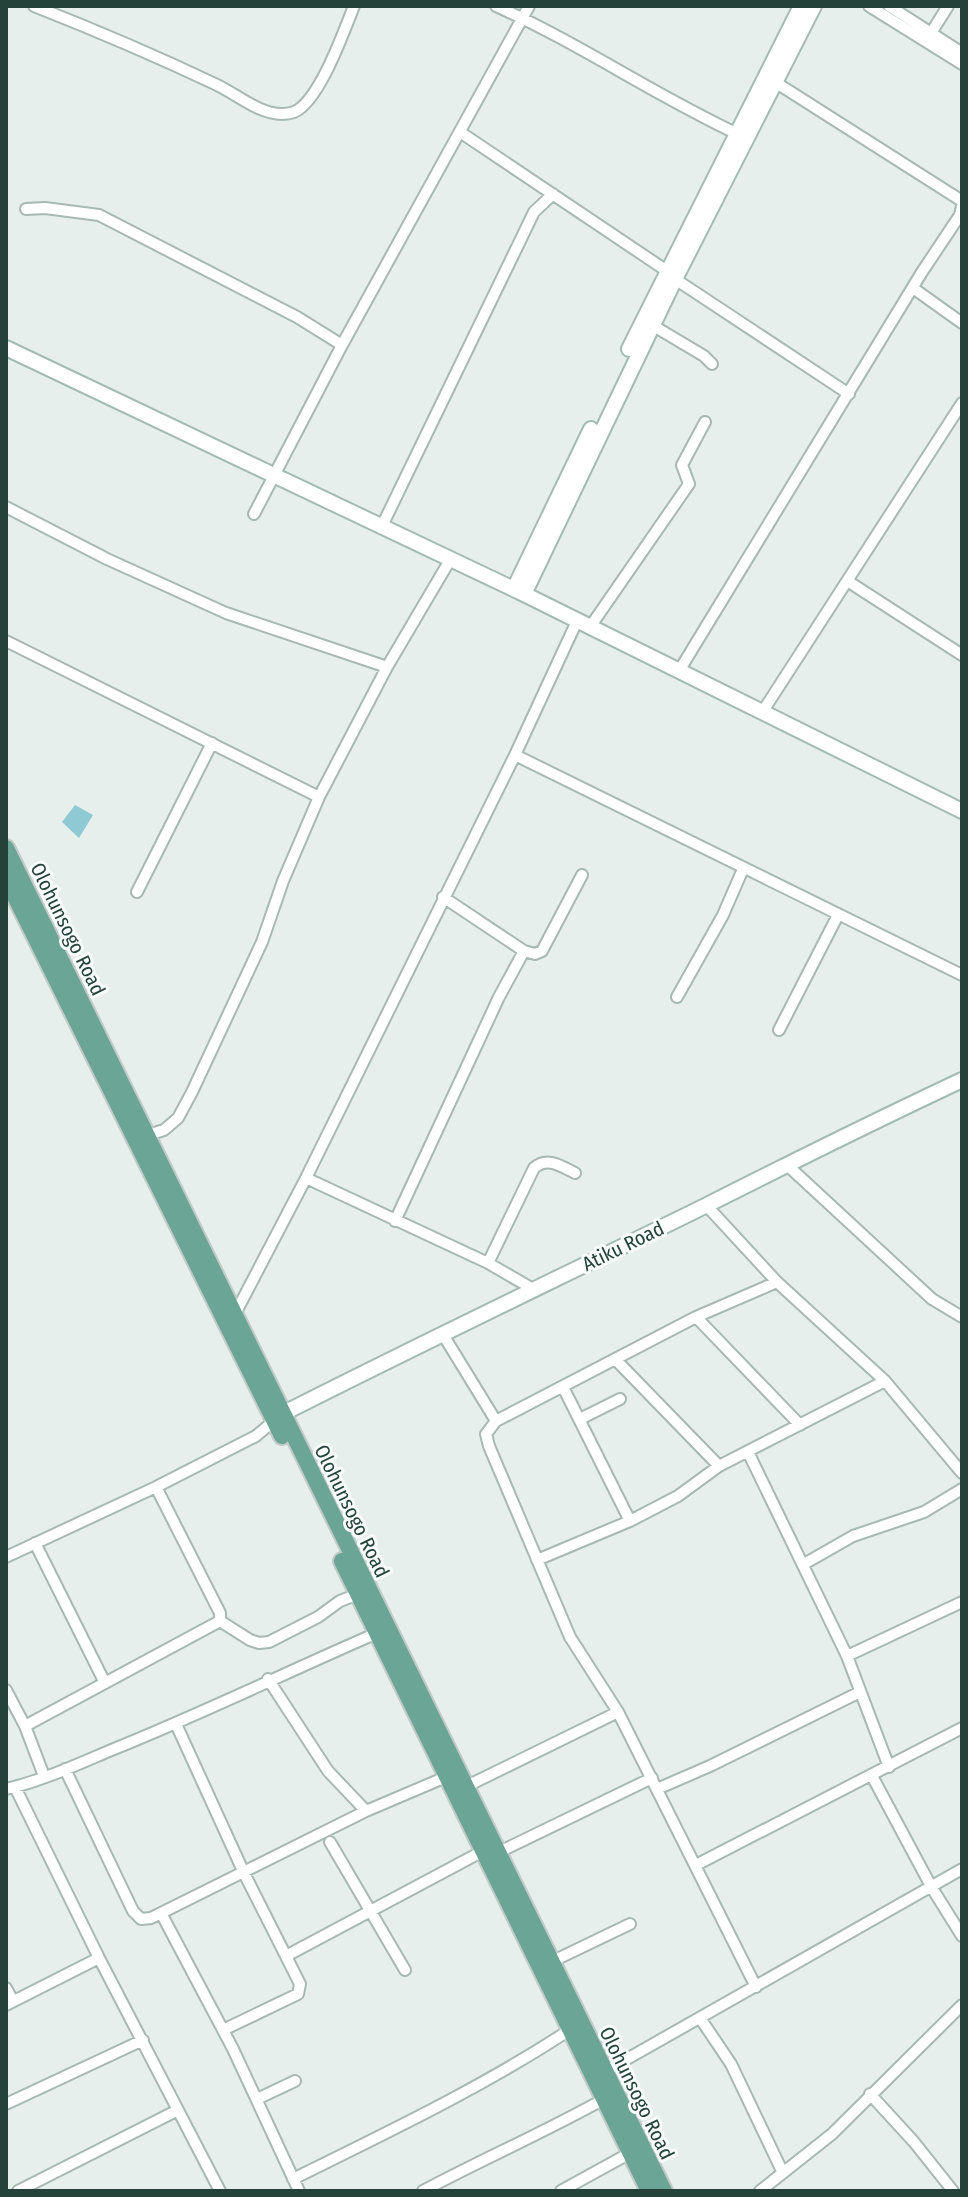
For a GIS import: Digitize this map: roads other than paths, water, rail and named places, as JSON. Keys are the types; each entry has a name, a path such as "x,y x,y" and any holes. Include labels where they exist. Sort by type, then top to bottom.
{"main road":[{"name":"Olohunsogo Road","path":"6,848 235,1314 358,1594 446,1777 551,1962 664,2191"},
{"name":"Olohunsogo Road","path":"6,878 465,1787 490,1852 649,2191"}],"street":[{"path":"34,6 146,52 277,114 294,112 306,104 354,6"},
{"path":"496,6 676,104 741,135"},
{"path":"254,514 342,345 529,6"},
{"path":"519,592 801,6"},
{"path":"741,135 775,82 814,6"},
{"path":"869,6 962,64"},
{"path":"889,6 962,53"},
{"path":"931,33 948,6"},
{"path":"679,671 962,209 775,82"},
{"path":"460,132 849,394"},
{"path":"381,528 534,212 537,185"},
{"path":"534,212 553,194"},
{"path":"26,209 45,208 99,215 274,304 342,345"},
{"path":"519,592 652,325 671,275"},
{"path":"913,288 962,323"},
{"path":"652,325 712,364"},
{"path":"6,348 519,592 962,811"},
{"path":"763,711 962,403"},
{"path":"235,1314 306,1178 443,897 584,624 689,484 682,465 705,422"},
{"path":"6,507 107,559 226,613 387,667"},
{"path":"148,1135 164,1130 178,1118 192,1092 262,942 283,881 319,797 387,667 450,560"},
{"path":"849,582 962,655"},
{"path":"6,641 319,797"},
{"path":"137,892 212,743"},
{"path":"515,755 962,975"},
{"path":"677,997 723,915 743,869"},
{"path":"443,897 524,951 535,954 542,951 582,875"},
{"path":"779,1030 838,915"},
{"path":"395,1221 499,997 524,951"},
{"name":"Atiku Road","path":"280,1416 442,1333 962,1080"},
{"path":"488,1263 534,1168 540,1162 549,1161 575,1173"},
{"path":"786,1164 932,1299 962,1317"},
{"path":"306,1178 488,1263 533,1289"},
{"path":"706,1205 777,1282 885,1381 962,1473"},
{"path":"756,1987 618,1712 570,1637 486,1434 496,1421 696,1317 777,1282"},
{"path":"696,1317 800,1425"},
{"path":"442,1333 496,1421"},
{"path":"615,1359 719,1466"},
{"path":"537,1560 630,1521 678,1496 719,1466 885,1381"},
{"path":"563,1387 630,1521"},
{"path":"580,1419 620,1399"},
{"path":"6,1557 256,1436 280,1416"},
{"path":"748,1452 847,1656 889,1767"},
{"path":"156,1487 220,1613 220,1621"},
{"path":"804,1564 853,1536 924,1512 962,1489"},
{"path":"35,1543 105,1683"},
{"path":"220,1621 250,1640 269,1642 358,1594"},
{"path":"847,1656 962,1602"},
{"path":"25,1726 220,1621"},
{"path":"220,2191 10,1788 176,1724 268,1679 377,1633"},
{"path":"268,1679 328,1771 366,1811"},
{"path":"6,1690 25,1726 44,1776"},
{"path":"286,1956 490,1852 655,1783 710,1766 860,1692"},
{"path":"465,1787 618,1712"},
{"path":"176,1724 244,1873 300,1984 298,1994 223,2030"},
{"path":"696,1865 962,1728"},
{"path":"65,1769 133,1911 141,1919 151,1918 366,1811 446,1777"},
{"path":"872,1776 932,1888 962,1936"},
{"path":"330,1842 405,1970"},
{"path":"604,2072 962,1869"},
{"path":"161,1913 223,2030 299,2191"},
{"path":"551,1962 630,1924"},
{"path":"6,1988 10,2003 99,1958"},
{"path":"760,2191 832,2134 962,2005"},
{"path":"700,2018 731,2064 783,2173"},
{"path":"293,2179 456,2097 522,2061 571,2029"},
{"path":"6,2104 143,2040"},
{"path":"257,2099 295,2081"},
{"path":"870,2094 953,2191"},
{"path":"423,2191 549,2130 604,2099"},
{"path":"18,2191 178,2110"},
{"path":"561,2191 630,2153"}],"water":[{"path":"75,805 93,815 79,838 62,822"}]}
